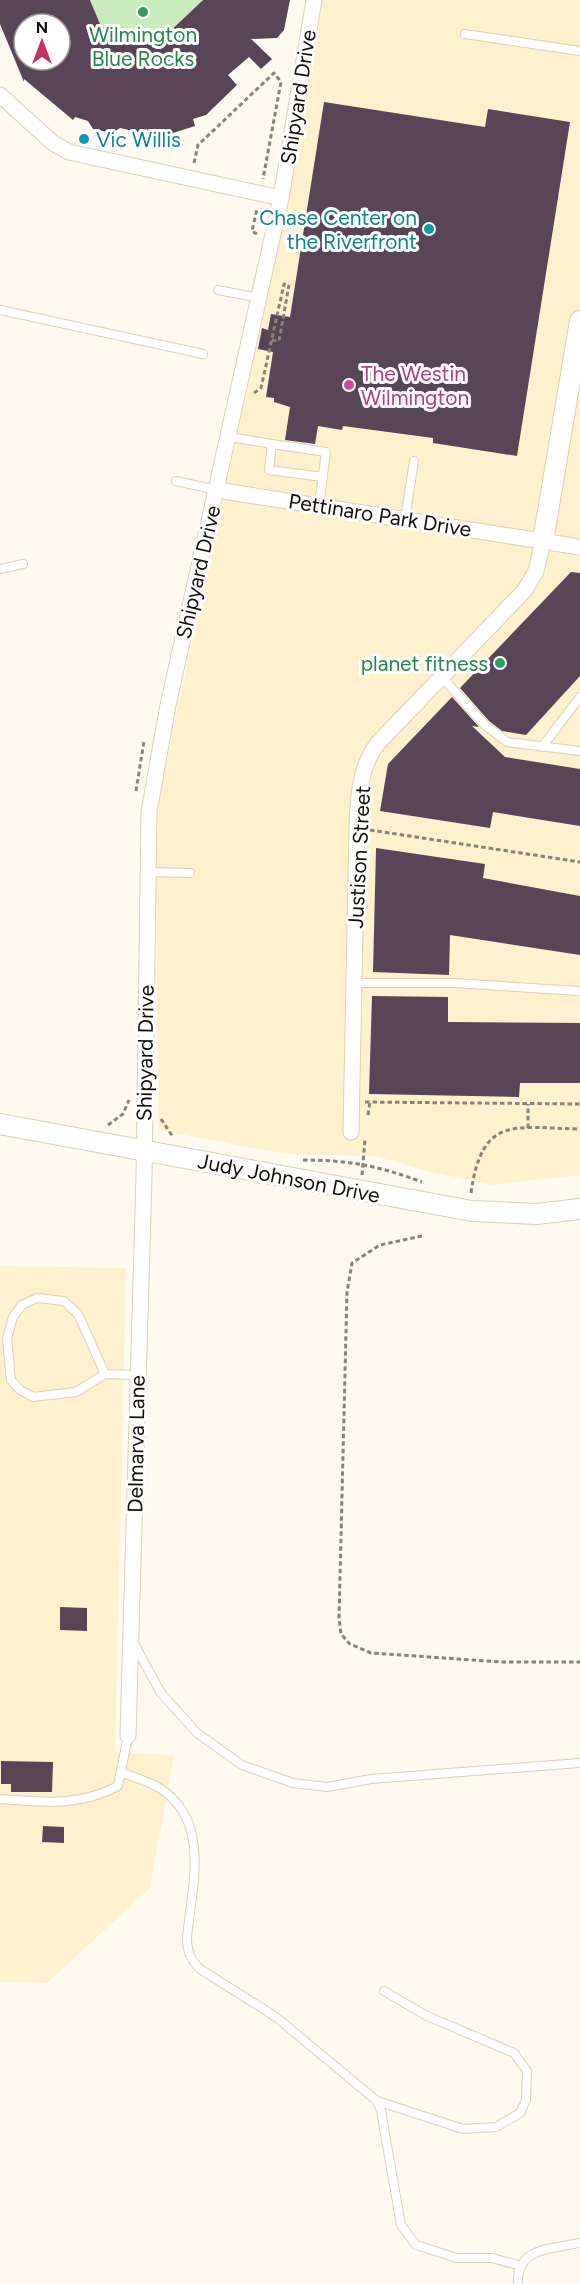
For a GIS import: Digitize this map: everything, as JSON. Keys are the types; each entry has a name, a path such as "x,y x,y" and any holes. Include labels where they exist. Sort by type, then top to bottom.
{"street":[{"name":"Shipyard Drive","path":"143,1141 147,872 149,812 154,770 281,198 314,0"},
{"path":"0,95 53,143 69,152 281,198"},
{"path":"543,541 577,354 580,321"},
{"name":"Pettinaro Park Drive","path":"217,490 580,547"},
{"name":"Justison Street","path":"358,1132 351,1103 359,788 373,749 525,590 536,571 543,541"},
{"name":"Judy Johnson Drive","path":"0,1124 143,1141 360,1192 500,1214 537,1214 580,1209"},
{"name":"Delmarva Lane","path":"128,1737 143,1141"}],"lane":[{"path":"465,34 580,51"},
{"path":"218,290 260,298"},
{"path":"0,309 203,354"},
{"path":"230,436 326,452 319,506"},
{"path":"272,444 269,470 323,477"},
{"path":"405,519 414,461"},
{"path":"176,481 217,490"},
{"path":"0,569 22,564"},
{"path":"442,677 485,725 507,742 580,751"},
{"path":"542,747 580,697"},
{"path":"147,872 190,873"},
{"path":"355,983 456,983 578,991"},
{"path":"105,1374 78,1314 64,1301 37,1298 22,1305 14,1317 8,1338 11,1380 20,1390 33,1397 76,1392 105,1374 137,1375"},
{"path":"131,1638 161,1693 197,1733 242,1765 293,1783 327,1787 371,1779 580,1763"},
{"path":"0,1798 50,1802 97,1798 118,1786 128,1737"},
{"path":"122,1773 162,1789 183,1811 190,1827 195,1855 187,1950 192,1961 200,1969 276,2017 377,2102 463,2129 496,2127 520,2113 526,2100 527,2071 514,2053 427,2016 384,1991"},
{"path":"377,2102 381,2110 401,2225 416,2245 457,2258 492,2258 520,2266"},
{"path":"518,2284 523,2260 534,2253 580,2243"}],"path":[{"path":"251,395 261,388 284,284 290,285 279,341 272,340"},
{"path":"357,828 580,862"},
{"path":"367,1122 370,1102"},
{"path":"351,1103 580,1104"},
{"path":"528,1104 528,1128"},
{"path":"160,1112 162,1123 173,1137"},
{"path":"97,1123 143,1141 173,1137 184,1139"},
{"path":"471,1193 477,1160 486,1143 502,1132 528,1128 580,1130"},
{"path":"358,1132 363,1163 360,1192"},
{"path":"299,1160 363,1163 395,1171 432,1185"},
{"path":"461,1192 481,1194"},
{"path":"422,1236 380,1245 352,1263 346,1292 339,1618 341,1634 350,1644 371,1653 502,1662 580,1662"}],"shaded area":[{"path":"323,0 580,0 580,1175 493,1185 426,1171 375,1156 285,1154 159,1130 156,888 159,795 285,216"},
{"path":"0,1266 126,1268 115,1752 174,1755 150,1888 47,1983 0,1982"}],"green space":[{"name":"Wilmington Blue Rocks","path":"90,0 203,0 164,37 141,45 118,40 100,24"}],"building":[{"path":"0,0 90,0 100,24 118,40 141,45 164,37 203,0 290,0 284,30 277,38 251,39 272,59 261,69 249,57 228,75 237,85 206,115 193,119 195,126 151,140 147,129 138,132 120,128 112,133 93,129 88,121 75,117 73,120 24,79 24,82 20,72 72,72 72,12 12,12 12,53 0,24"},
{"name":"Chase Center on the Riverfront","path":"324,102 485,127 488,109 570,122 517,456 433,443 433,438 343,426 342,430 318,426 315,444 285,440 290,407 274,402 274,398 266,397 273,352 258,349 262,328 268,330 271,314 290,317"},
{"path":"571,572 580,573 580,676 526,735 502,731 489,721 460,688"},
{"path":"452,697 479,727 472,726 505,757 580,769 580,826 493,812 490,828 380,811 388,764"},
{"path":"376,848 485,864 483,878 580,896 580,955 450,935 449,975 373,972"},
{"path":"372,996 448,997 448,1022 580,1023 580,1083 520,1083 519,1097 369,1094"},
{"path":"60,1607 87,1608 87,1631 60,1630"},
{"path":"1,1761 53,1762 52,1792 11,1792 11,1784 1,1784"},
{"path":"43,1826 64,1827 64,1843 42,1842"}],"place":[{"name":"Wilmington Blue Rocks","path":"143,12"},
{"name":"Vic Willis","path":"84,139"},
{"name":"Chase Center on the Riverfront","path":"429,229"},
{"name":"The Westin Wilmington","path":"349,385"},
{"name":"planet fitness","path":"500,663"}]}
